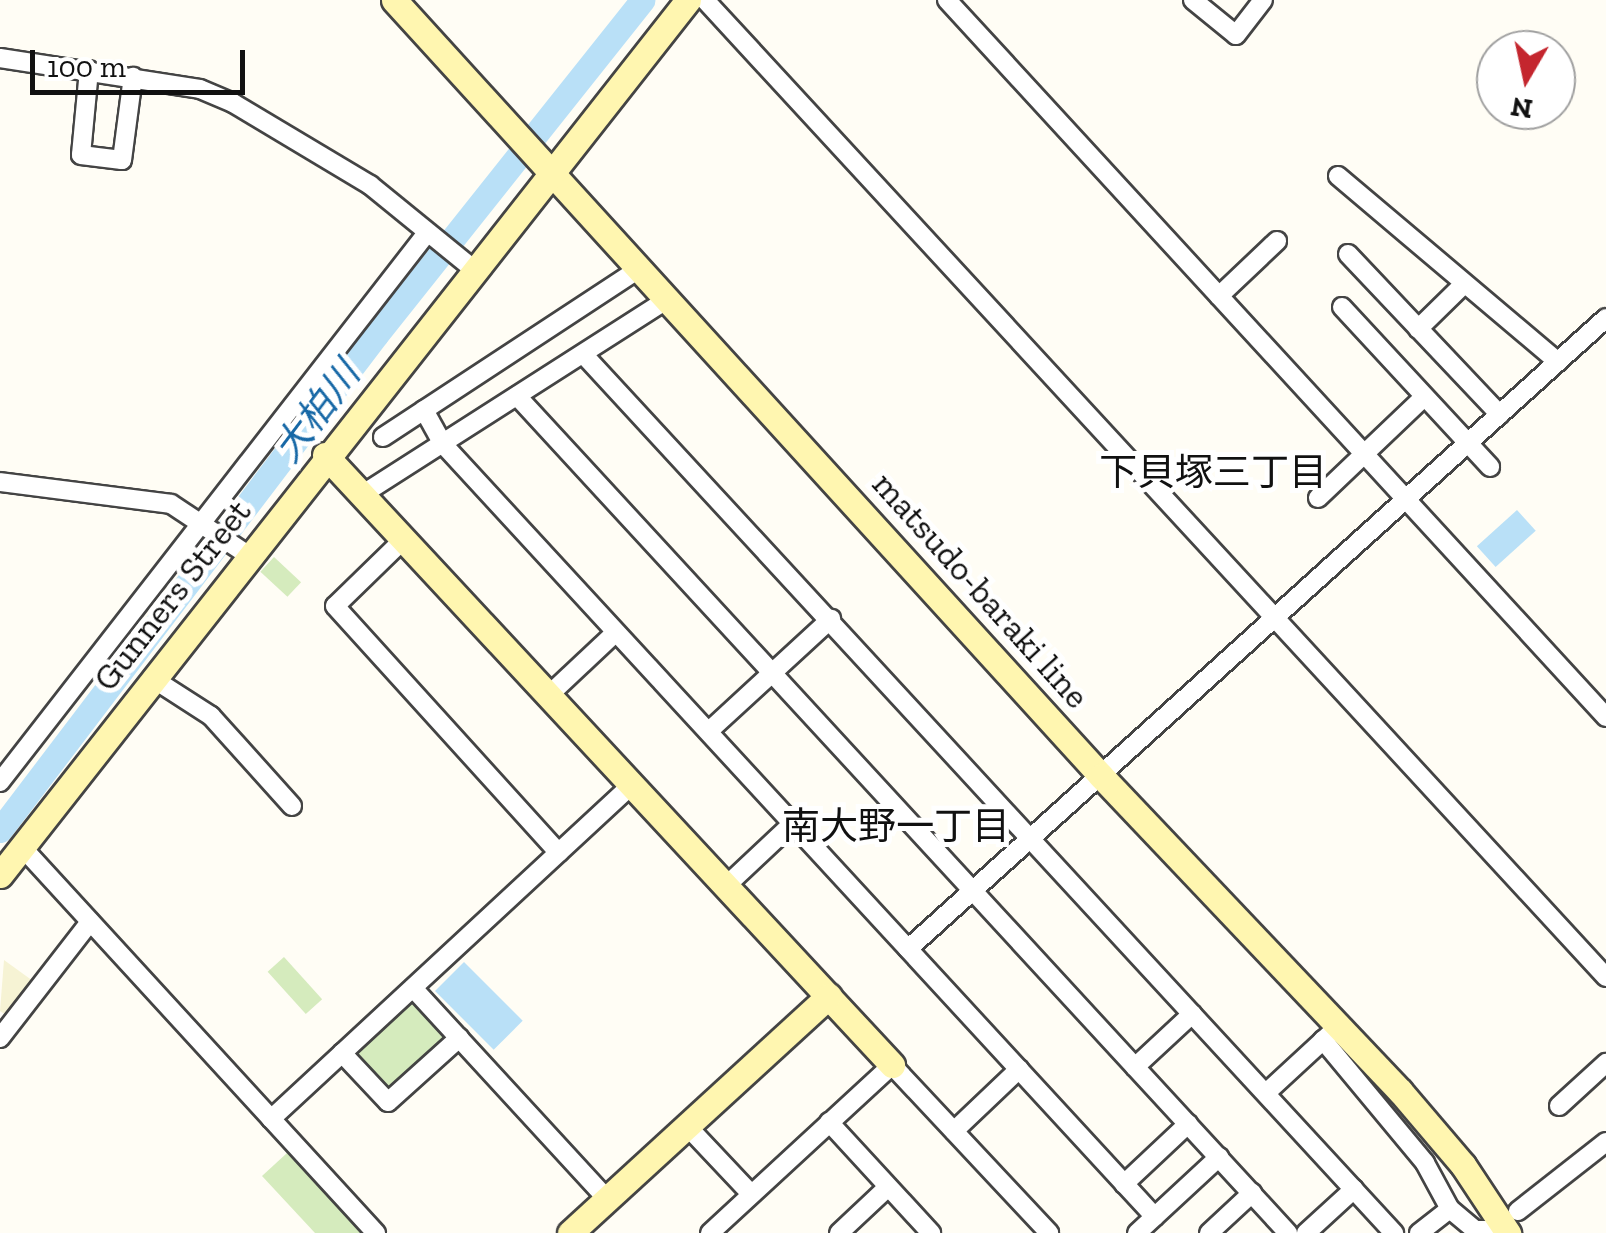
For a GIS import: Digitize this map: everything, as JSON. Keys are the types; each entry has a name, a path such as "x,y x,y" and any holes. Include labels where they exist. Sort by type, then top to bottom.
{"street":[{"name":"matsudo-baraki line","path":"394,0 1331,1033 1455,1154 1504,1225"},
{"name":"Gunners Street","path":"0,875 472,268 545,166 688,0"},
{"path":"705,0 1606,976"},
{"path":"946,0 1606,717"},
{"path":"1192,0 1236,35 1262,0"},
{"path":"0,58 200,89 233,103 370,186 472,268"},
{"path":"89,70 81,155 122,160 133,77"},
{"path":"1338,176 1558,362"},
{"path":"0,782 427,233"},
{"path":"1219,296 1277,241"},
{"path":"1348,254 1500,415"},
{"path":"383,437 639,269"},
{"path":"1418,328 1464,284"},
{"path":"362,494 584,356 666,300"},
{"path":"1342,307 1490,467"},
{"path":"908,948 1277,619 1606,318"},
{"path":"584,356 1394,1233"},
{"path":"518,396 1288,1233"},
{"path":"1318,498 1424,397"},
{"path":"424,410 442,443 1154,1217"},
{"path":"325,455 954,1131 1042,1231"},
{"path":"0,482 171,504 202,519 248,555"},
{"path":"404,539 335,606 559,852"},
{"path":"709,731 830,619"},
{"path":"549,695 614,633"},
{"path":"152,678 211,716 293,805"},
{"path":"271,1119 632,784"},
{"path":"726,886 793,823"},
{"path":"22,848 376,1233"},
{"path":"0,1038 90,922"},
{"path":"413,988 607,1199"},
{"path":"570,1233 829,996"},
{"path":"1135,1067 1192,1014"},
{"path":"1266,1093 1331,1033 1424,1163 1450,1209 1475,1230 1504,1225 1606,1142"},
{"path":"342,1054 388,1102 458,1038"},
{"path":"710,1233 892,1064"},
{"path":"1559,1106 1606,1064"},
{"path":"954,1131 1019,1069"},
{"path":"829,1122 930,1233"},
{"path":"1124,1184 1188,1124"},
{"path":"687,1126 751,1194"},
{"path":"1137,1233 1220,1158"},
{"path":"839,1233 888,1187"},
{"path":"1306,1233 1354,1189"},
{"path":"1209,1233 1252,1193"},
{"path":"1419,1233 1450,1209"}],"shaded area":[{"path":"4,960 33,981 6,1015 0,1011"}],"green space":[{"path":"274,557 301,582 287,597 260,572"},
{"path":"284,957 322,999 306,1014 268,972"},
{"path":"414,1000 450,1039 387,1097 351,1059"},
{"path":"287,1153 361,1233 315,1233 262,1176"}],"water":[{"path":"1517,510 1536,531 1496,567 1477,546"},
{"path":"464,962 523,1021 494,1050 435,991"}],"waterway":[{"name":"大柏川","path":"0,830 376,335 642,0"}],"district":[{"name":"下貝塚三丁目","path":"1213,473"},
{"name":"南大野一丁目","path":"896,827"}]}
